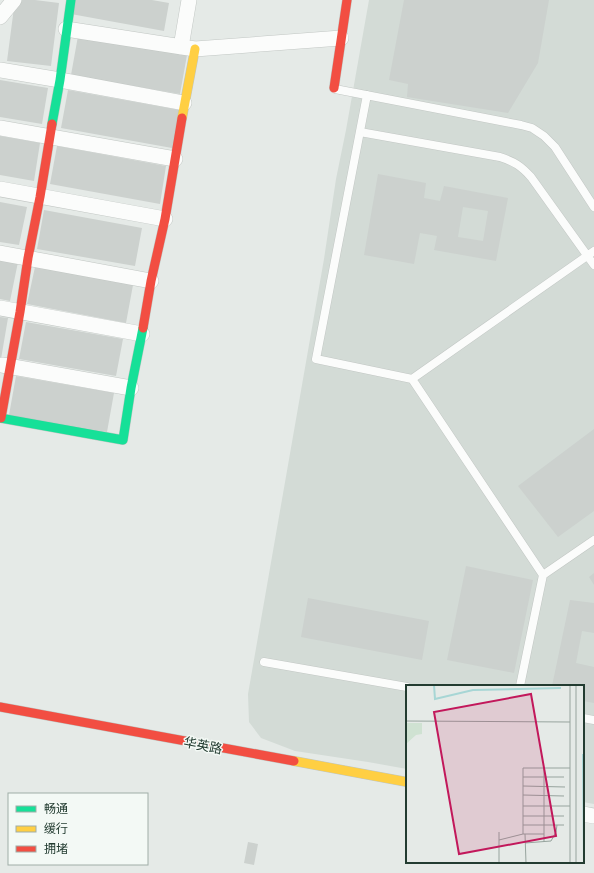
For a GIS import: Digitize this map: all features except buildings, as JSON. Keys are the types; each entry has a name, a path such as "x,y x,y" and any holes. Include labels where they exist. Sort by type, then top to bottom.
{"street":[{"path":"0,16 14,0"},
{"path":"71,0 60,80 28,258 20,312 5,366 0,418 123,440 131,388 164,219 184,103 188,48 189,0"},
{"path":"334,88 348,0"},
{"path":"66,29 188,48 342,38"},
{"path":"0,70 184,103"},
{"path":"0,128 175,159"},
{"path":"0,189 164,219"},
{"path":"0,253 151,281"},
{"path":"0,308 142,334"},
{"path":"5,366 131,388"},
{"name":"华英路","path":"0,708 406,782"},
{"path":"584,814 594,816"}],"lane":[{"path":"334,88 532,128 544,136 555,147 594,207"},
{"path":"367,95 316,359 412,379 543,575"},
{"path":"360,132 500,157 514,162 523,168 531,177 591,253 594,265"},
{"path":"412,379 591,253"},
{"path":"520,685 543,575 594,540"},
{"path":"264,662 406,687"},
{"path":"584,718 594,720"}],"shaded area":[{"path":"369,0 594,0 594,804 584,802 584,685 406,685 406,769 295,751 261,738 249,722 248,694 324,259 336,179"}],"traffic: fast":[{"path":"52,124 60,80 71,0"},
{"path":"0,418 123,440 131,388 143,328"}],"traffic: slow":[{"path":"182,118 195,49"},
{"path":"294,761 406,782"}],"traffic: jam":[{"path":"334,88 347,0"},
{"path":"143,328 151,281 165,219 182,118"},
{"path":"1,418 52,124"},
{"path":"0,707 294,761"}]}
